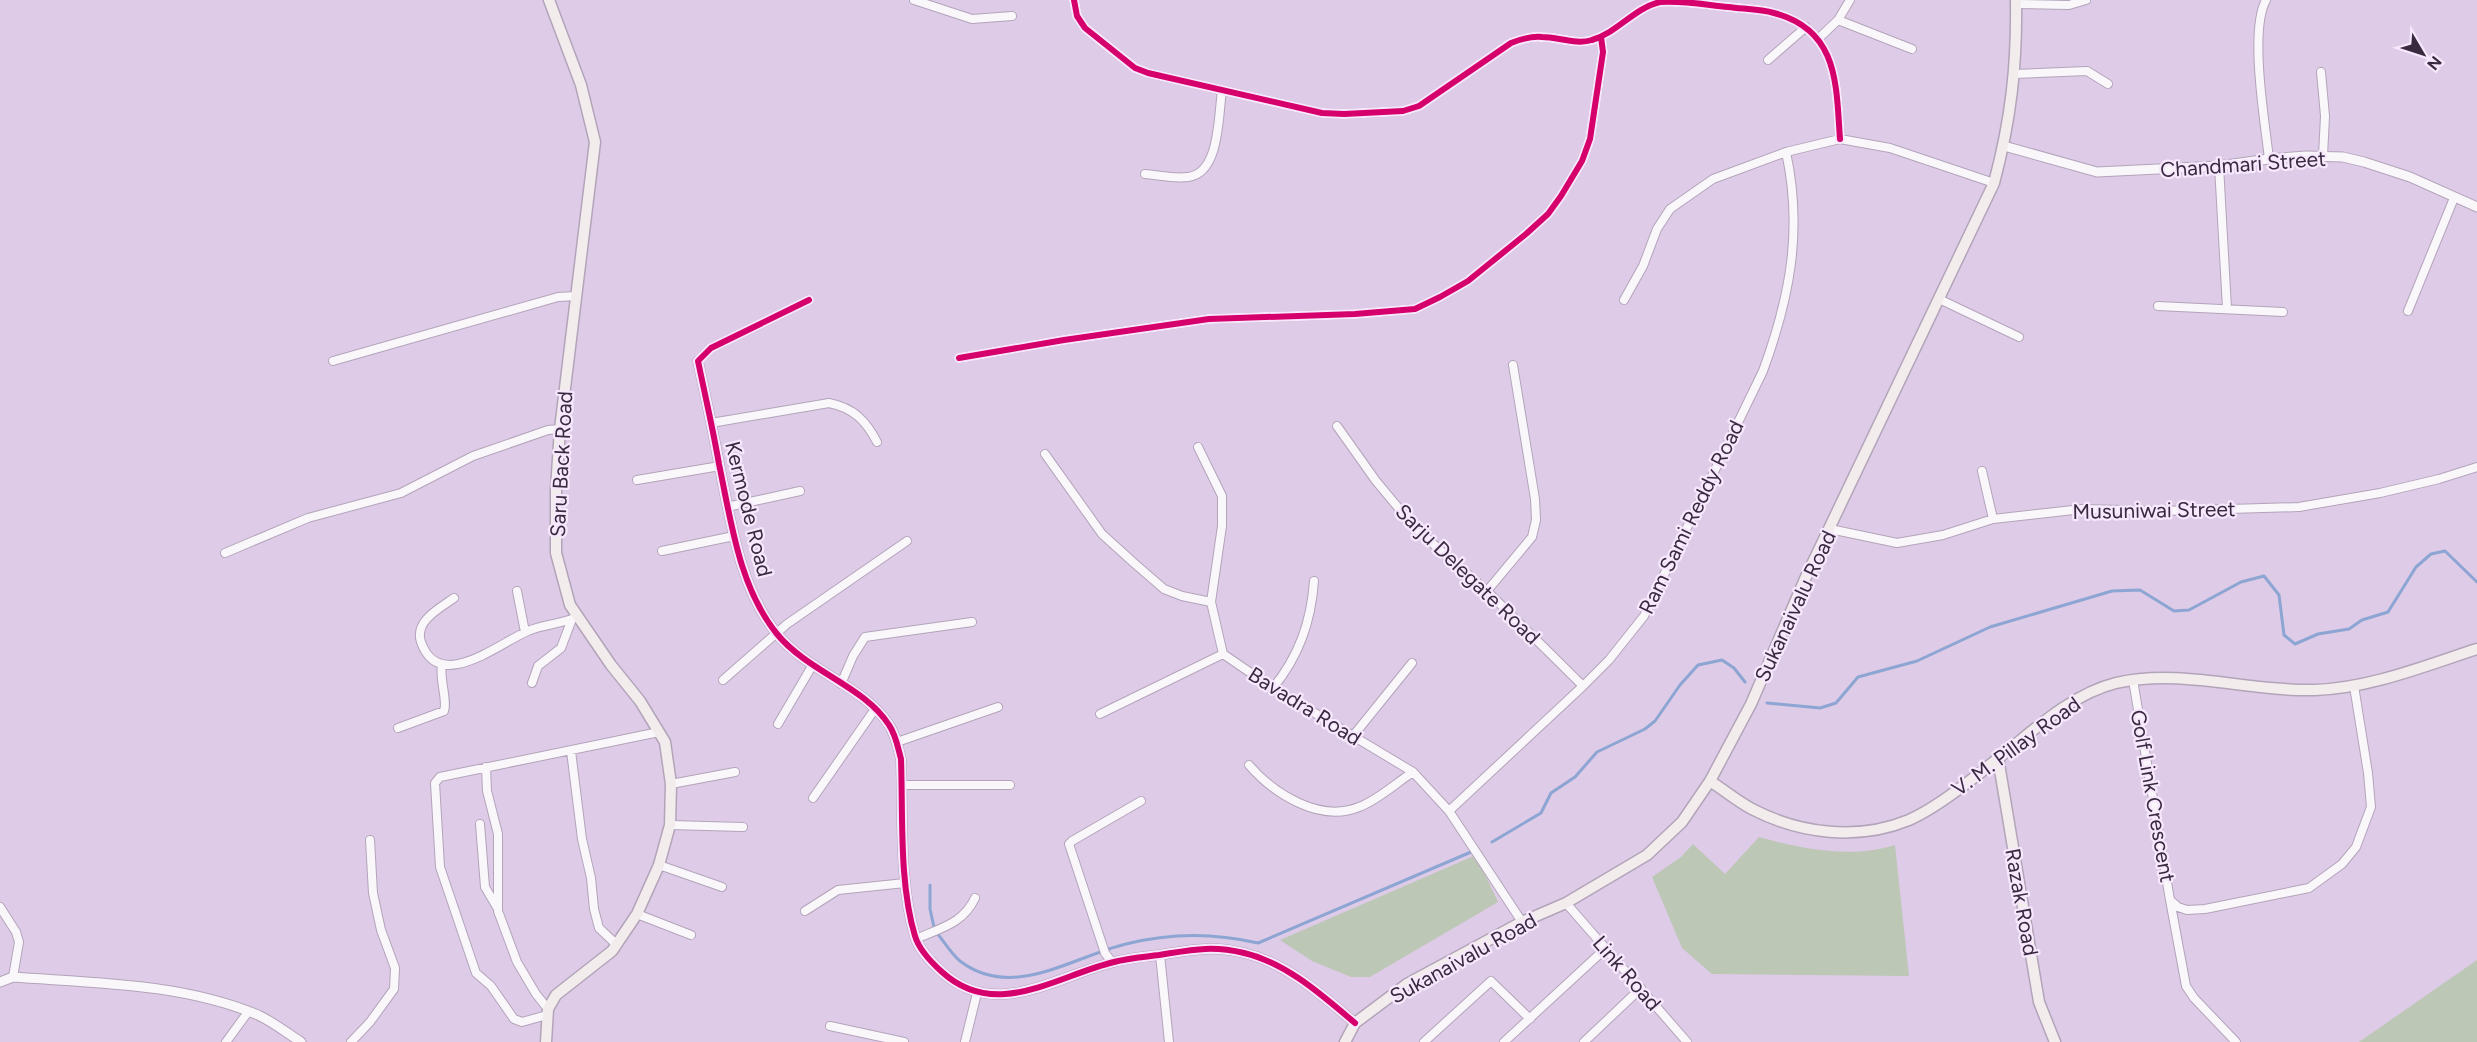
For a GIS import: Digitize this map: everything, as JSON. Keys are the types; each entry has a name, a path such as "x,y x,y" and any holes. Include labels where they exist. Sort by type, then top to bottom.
{"main road":[{"name":"Saru Back Road","path":"548,1012 556,995 616,945 637,914 659,865 670,825 671,784 665,742 640,701 575,618 556,553 556,489 560,429 595,142 581,85 549,0"},
{"name":"Sukanaivalu Road","path":"1350,1040 1355,1023 1407,984 1522,922 1566,903 1647,855 1682,822 1710,782 1751,704 1805,579 1994,183 2004,146 2015,74 2016,2"},
{"name":"V. M. Pillay Road","path":"1710,782 1751,808 1789,824 1848,833 1876,831 1911,819 1954,792 2034,729 2090,692 2133,680 2176,679 2315,690 2354,686 2391,678 2477,650"},
{"name":"Razak Road","path":"1998,758 2039,1002 2055,1042"},
{"path":"546,1042 548,1012"}],"street":[{"path":"914,0 972,19 1012,16"},
{"path":"1074,0 1077,16 1085,28 1135,68 1222,91 1322,113 1344,114 1403,111 1419,106 1511,43 1533,37 1590,41 1601,37 1643,9 1667,1 1694,2 1774,13 1806,27 1818,39 1835,73 1840,139"},
{"path":"1818,39 1838,20 1850,0"},
{"path":"2016,2 2069,5 2086,0"},
{"path":"2266,0 2258,39 2269,159"},
{"path":"1838,20 1912,49"},
{"path":"1768,60 1806,27"},
{"path":"959,358 1209,319 1355,314 1414,309 1440,297 1468,281 1527,234 1548,214 1561,196 1582,161 1590,139 1602,62 1601,37"},
{"path":"2015,74 2087,71 2108,84"},
{"path":"2321,72 2325,116 2323,156"},
{"path":"1145,174 1188,177 1199,174 1206,168 1214,150 1222,91"},
{"path":"1624,300 1643,266 1657,229 1670,209 1713,179 1786,152 1840,139 1890,148 1994,183"},
{"name":"Chandmari Street","path":"2004,146 2097,172 2219,166 2269,159 2323,156 2364,162 2409,177 2477,207"},
{"name":"Ram Sami Reddy Road","path":"1449,811 1609,660 1644,616 1689,526 1771,350 1785,305 1795,225 1791,174 1786,152"},
{"path":"2219,166 2227,308"},
{"path":"2408,311 2454,198"},
{"path":"333,360 558,297 576,296"},
{"path":"1939,299 2019,337"},
{"path":"698,361 711,348 809,300"},
{"path":"2158,306 2283,312"},
{"name":"Kermode Road","path":"698,361 727,507 748,581 777,634 812,666 875,709 891,727 901,759 905,883 916,939 935,966 947,976 977,993"},
{"path":"1487,591 1532,537 1536,520 1535,499 1513,365"},
{"path":"711,423 829,403 842,406 867,424 877,442"},
{"name":"Sarju Delegate Road","path":"1337,426 1376,481 1416,529 1487,591 1583,686"},
{"path":"225,553 308,518 401,493 472,456 548,430 560,429"},
{"path":"1100,714 1223,654 1211,602 1222,526 1222,496 1198,447"},
{"path":"1045,454 1102,534 1134,563 1164,589 1182,596 1211,602"},
{"path":"638,480 720,466"},
{"name":"Musuniwai Street","path":"1830,530 1897,543 1943,535 1993,519 2082,509 2162,511 2299,507 2380,493 2477,467"},
{"path":"1982,471 1993,519"},
{"path":"727,507 800,491"},
{"path":"662,551 734,536"},
{"path":"723,680 787,624 907,541"},
{"path":"1273,688 1288,670 1302,643 1313,600 1314,581"},
{"path":"517,591 525,632"},
{"path":"454,598 429,617 419,634 428,656 434,662 442,665 462,663 480,657 525,632 575,618"},
{"path":"532,683 538,666 561,648 575,618"},
{"path":"841,684 853,656 865,637 972,622"},
{"name":"Bavadra Road","path":"1223,654 1273,688 1413,772 1449,811 1522,922"},
{"path":"1353,735 1412,663"},
{"path":"398,728 440,713 446,708 440,675 442,665"},
{"path":"778,724 812,666"},
{"name":"Golf Link Crescent","path":"2133,680 2170,900 2178,907 2187,910 2205,909 2309,888 2342,864 2356,847 2371,807 2368,772 2354,686"},
{"path":"897,742 998,707"},
{"path":"813,798 875,709"},
{"path":"480,824 485,887 498,911 517,962 548,1012 522,1022 514,1019 491,986 476,973 440,867 435,783 440,777 659,732"},
{"path":"571,751 594,909 599,928 616,945"},
{"path":"1249,765 1259,776 1285,796 1307,806 1334,813 1359,807 1413,772"},
{"path":"486,767 487,791 498,834 498,911"},
{"path":"671,784 735,771"},
{"path":"902,785 1010,785"},
{"path":"1112,962 1105,953 1069,844 1141,801"},
{"path":"670,825 743,827"},
{"path":"351,1042 370,1022 394,989 395,968 381,930 373,893 370,840"},
{"path":"659,865 722,886"},
{"path":"805,911 837,890 905,883"},
{"path":"916,939 961,919 969,912 975,898"},
{"path":"2170,900 2186,986 2194,998 2236,1042"},
{"name":"Link Road","path":"1566,903 1687,1042"},
{"path":"0,907 16,932 19,942 13,977"},
{"path":"637,914 691,935"},
{"path":"965,1042 977,993 1024,992 1112,962 1191,948 1245,953 1275,965 1313,988 1355,1023"},
{"path":"1504,1042 1605,949"},
{"path":"1160,955 1169,1042"},
{"path":"0,982 13,977 144,987 216,1000 260,1016 301,1042"},
{"path":"1424,1042 1493,980 1530,1019"},
{"path":"1584,1042 1641,988"},
{"path":"226,1042 248,1012"},
{"path":"830,1026 903,1042"}],"green space":[{"path":"1759,837 1809,848 1844,852 1895,845 1909,976 1712,974 1682,948 1652,877 1681,857 1693,844 1725,874"},
{"path":"1476,855 1498,902 1370,977 1351,977 1312,961 1280,940"},
{"path":"2477,960 2477,1042 2359,1042"}],"waterway":[{"path":"1767,703 1820,708 1836,703 1858,677 1917,661 1990,627 2112,591 2140,590 2174,611 2189,610 2241,582 2264,576 2279,595 2284,635 2295,644 2318,634 2349,629 2362,620 2388,612 2416,567 2431,554 2445,551 2477,582"},
{"path":"1492,842 1541,813 1551,793 1575,777 1597,752 1645,729 1655,721 1680,685 1698,665 1722,660 1734,668 1745,682"},
{"path":"936,932 960,961 980,972 1000,977 1021,977 1042,972 1142,940 1175,936 1209,936 1258,943 1471,852"},
{"path":"930,885 930,909 934,927"}],"cycle path":[{"path":"1074,0 1077,16 1085,28 1135,68 1148,73 1322,113 1344,114 1403,111 1419,106 1511,43 1534,37 1580,42 1592,40 1610,32 1642,9 1660,2 1685,2 1763,11 1795,21 1811,32 1822,46 1830,62 1834,80 1840,139"},
{"path":"959,358 1209,319 1355,314 1415,309 1440,297 1468,281 1526,234 1548,214 1561,196 1582,161 1590,139 1603,52 1601,37"},
{"path":"809,300 711,348 698,361 738,553 745,575 764,616 777,634 804,659 851,689 878,711 895,737 901,759 906,894 915,936 923,951 942,972 963,986 984,993 1005,994 1026,991 1114,962 1201,949 1221,949 1260,958 1290,972 1355,1023"}]}
